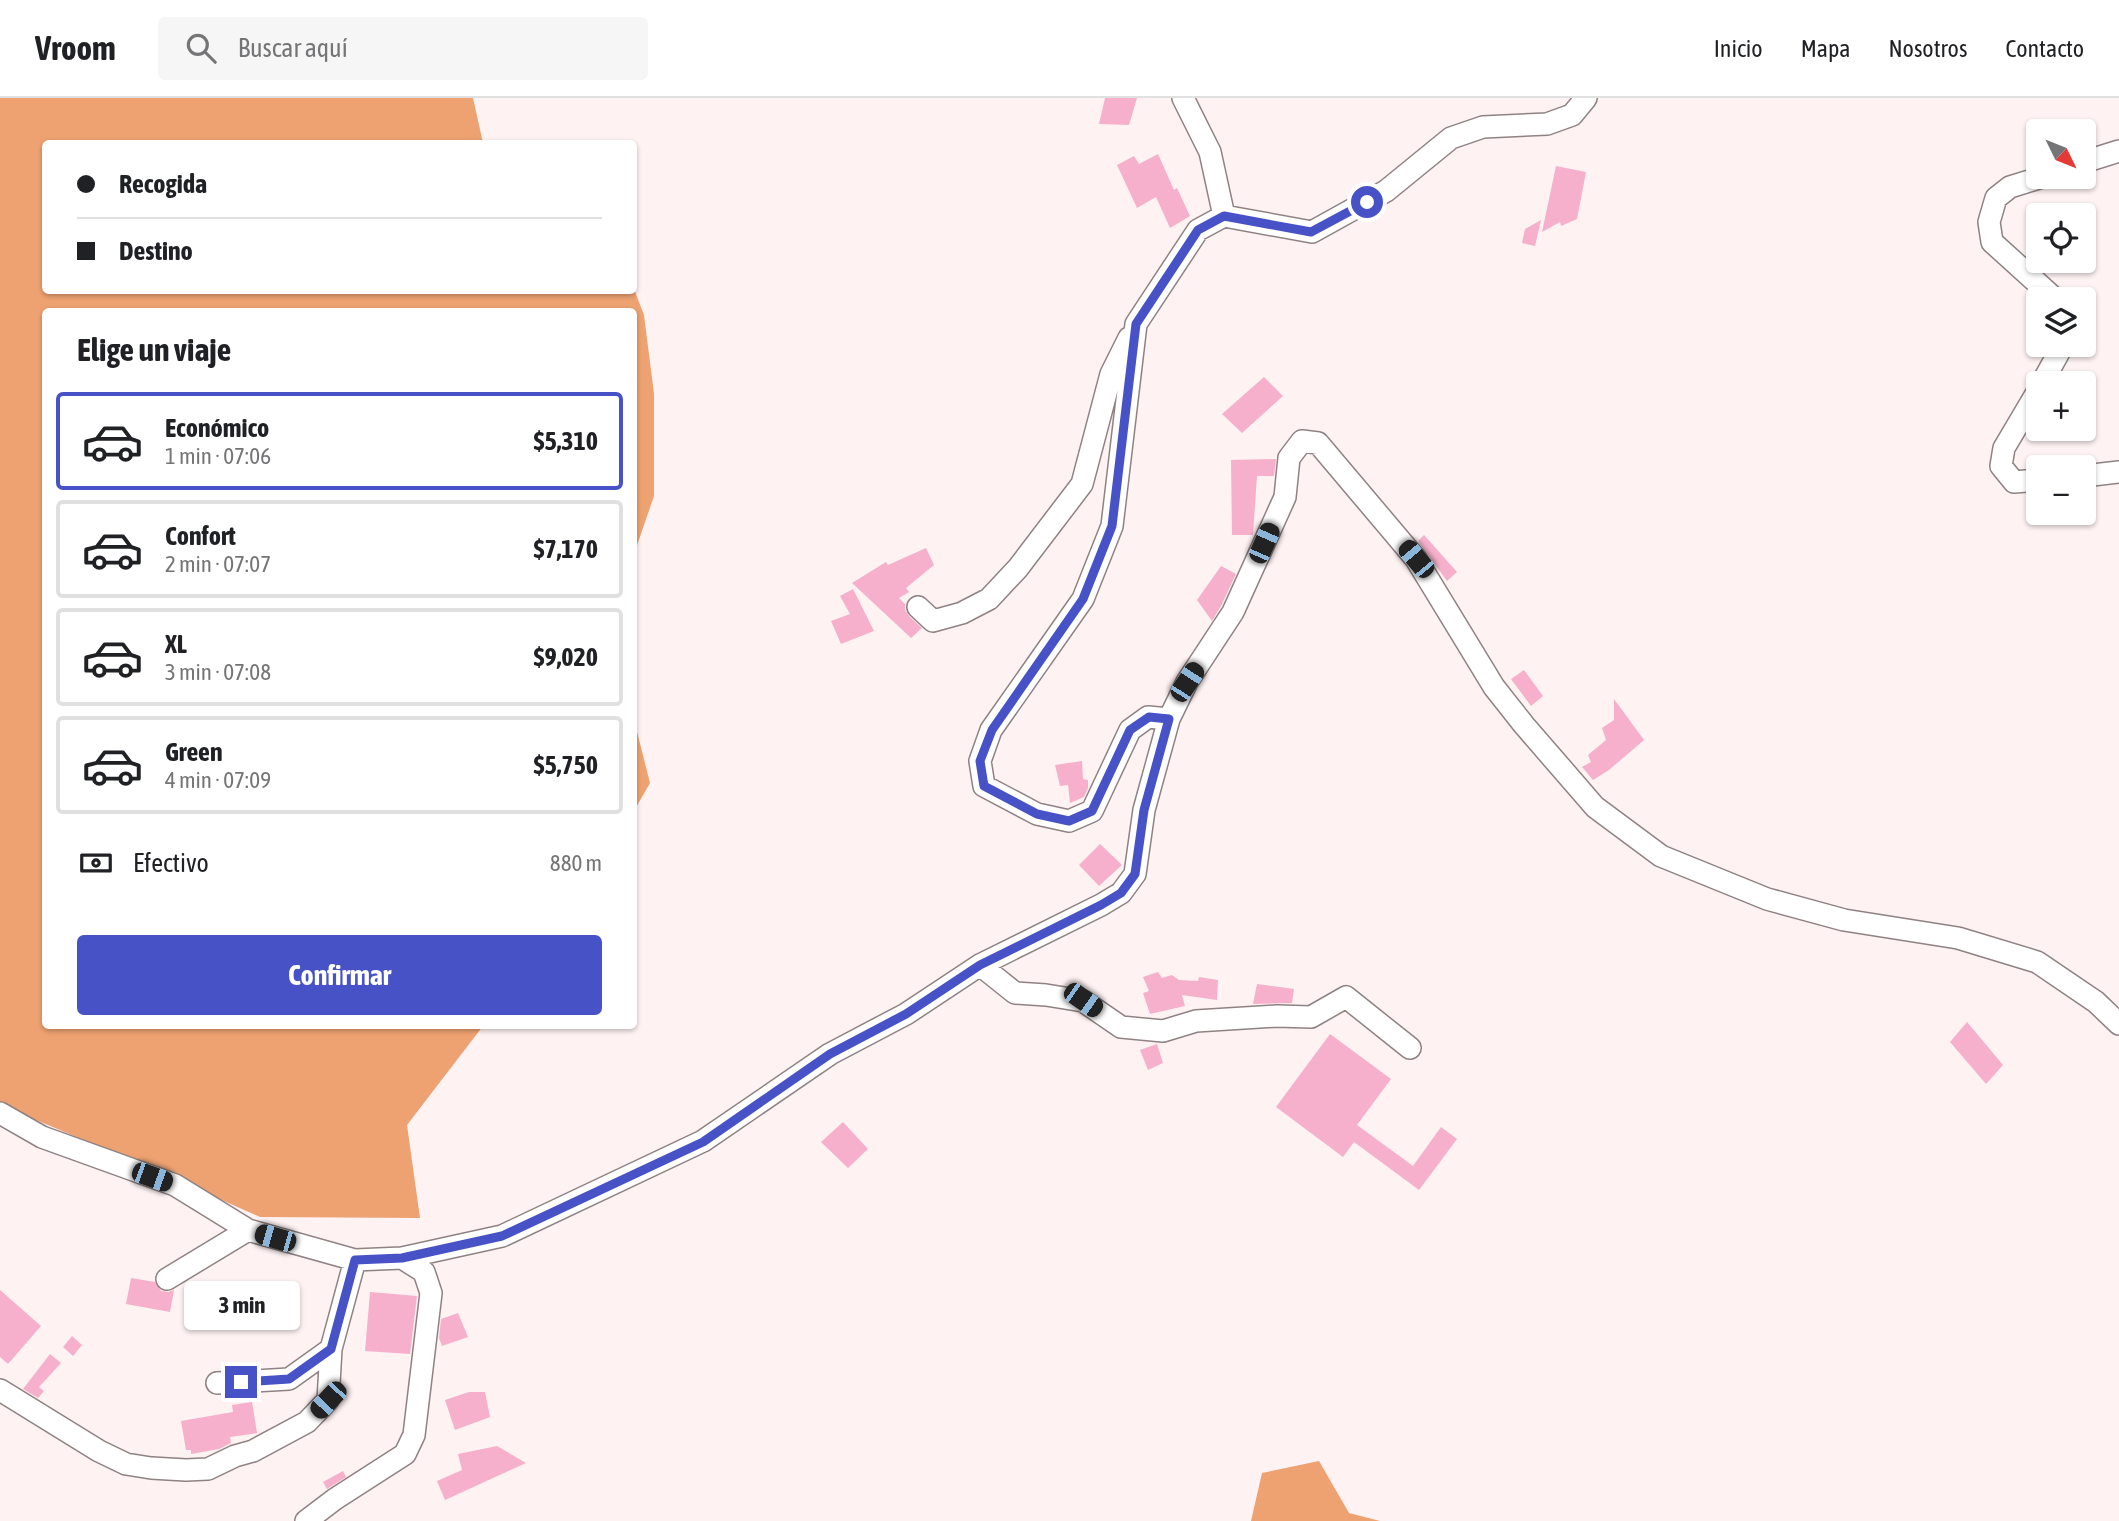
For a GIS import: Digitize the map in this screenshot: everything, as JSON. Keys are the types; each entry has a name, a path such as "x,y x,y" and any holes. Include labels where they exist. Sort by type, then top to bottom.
{"street":[{"path":"1183,98 1210,152 1224,216"},
{"path":"918,607 933,621 962,613 989,599 1018,568 1082,484 1111,374 1136,324 1198,230 1224,216 1311,232 1386,191 1451,138 1483,127 1547,124 1572,115 1586,98"},
{"path":"2096,158 2119,151"},
{"path":"2026,182 2010,187 1996,198 1989,222 1992,242 2042,287"},
{"path":"1136,324 1112,526 1083,599 992,730 980,761 984,786 1037,814 1069,821 1092,811 1130,730 1149,717 1169,719"},
{"path":"2026,411 2004,448 2001,467 2014,482 2026,481"},
{"path":"0,1113 42,1137 174,1185 248,1230 355,1260 402,1258 502,1236 703,1142 830,1054 906,1014 980,965 1121,893 1135,874 1144,810 1169,719 1187,682 1233,612 1285,497 1289,458 1303,441 1318,443 1416,559 1494,687 1524,725 1595,807 1661,856 1767,899 1844,920 1958,938 2037,962 2096,1002 2119,1024"},
{"path":"2096,475 2119,472"},
{"path":"980,965 1015,993 1083,1000 1121,1027 1163,1031 1196,1021 1277,1016 1311,1017 1346,997 1409,1048"},
{"path":"167,1279 248,1230"},
{"path":"306,1521 405,1454 414,1434 431,1293 424,1272 402,1258"},
{"path":"0,1390 99,1451 126,1464 174,1470 208,1469 253,1451 307,1422 328,1400 331,1349 355,1260"},
{"path":"217,1383 289,1379 331,1349"}],"shaded area":[{"path":"0,98 473,98 482,140 42,140 42,294 636,294 644,315 654,394 654,496 637,545 637,308 42,308 42,1029 481,1029 407,1125 420,1218 260,1217 0,1105"},
{"path":"637,732 650,783 637,806"},
{"path":"1319,1461 1349,1513 1380,1521 1251,1521 1262,1473"}],"building":[{"path":"1105,98 1137,98 1129,125 1099,124"},
{"path":"1158,154 1174,190 1177,188 1190,216 1170,228 1156,197 1137,208 1117,165 1134,156 1139,164"},
{"path":"1556,166 1586,172 1577,219 1561,226 1560,222 1542,232"},
{"path":"1541,220 1535,246 1522,243 1525,229"},
{"path":"1264,377 1283,396 1242,433 1222,414"},
{"path":"1276,459 1274,476 1257,476 1253,535 1232,535 1231,460"},
{"path":"1424,535 1457,572 1447,581 1418,541"},
{"path":"926,548 934,565 906,588 909,592 899,598 905,604 909,616 922,628 911,638 852,583 886,562 888,565"},
{"path":"1221,566 1236,574 1212,621 1197,600"},
{"path":"853,589 874,631 841,644 831,621 850,614 840,596"},
{"path":"1524,670 1543,696 1531,706 1511,679"},
{"path":"1614,699 1644,740 1593,780 1582,767 1591,762 1588,755 1606,740 1602,728 1614,720"},
{"path":"1082,761 1083,779 1088,780 1088,788 1084,797 1070,803 1068,785 1060,786 1055,765"},
{"path":"1100,844 1122,865 1099,886 1079,865"},
{"path":"1158,972 1162,978 1172,975 1179,980 1198,981 1199,977 1218,980 1217,1000 1182,995 1185,1006 1150,1014 1143,993 1149,991 1143,977"},
{"path":"1257,984 1294,989 1292,1003 1253,1004"},
{"path":"1967,1022 2003,1065 1986,1084 1950,1042"},
{"path":"1330,1034 1391,1079 1357,1125 1413,1166 1441,1127 1457,1139 1419,1190 1354,1142 1343,1157 1276,1107"},
{"path":"1157,1044 1163,1063 1148,1070 1140,1050"},
{"path":"843,1122 868,1149 848,1168 821,1142"},
{"path":"131,1278 155,1282 161,1291 174,1290 170,1312 126,1304"},
{"path":"0,1290 41,1326 8,1364 0,1357"},
{"path":"370,1292 417,1296 410,1354 365,1351"},
{"path":"458,1313 468,1337 442,1346 439,1338 441,1319"},
{"path":"72,1336 82,1345 73,1356 63,1347"},
{"path":"50,1354 61,1363 39,1387 44,1391 38,1398 23,1389"},
{"path":"469,1392 485,1392 490,1417 455,1430 445,1400"},
{"path":"252,1402 257,1433 230,1437 231,1443 219,1449 191,1454 191,1450 186,1450 181,1421 233,1412 232,1405"},
{"path":"497,1446 526,1463 445,1500 437,1481 462,1470 458,1454"},
{"path":"343,1471 346,1477 327,1489 323,1482"}],"route":[{"path":"241,1382 289,1379 331,1349 355,1260 402,1258 502,1236 703,1142 830,1054 906,1014 980,965 1121,893 1135,874 1144,810 1169,719 1149,717 1130,730 1092,811 1069,821 1037,814 984,786 980,761 992,730 1083,599 1112,526 1136,324 1198,230 1224,216 1311,232 1367,202"}]}
